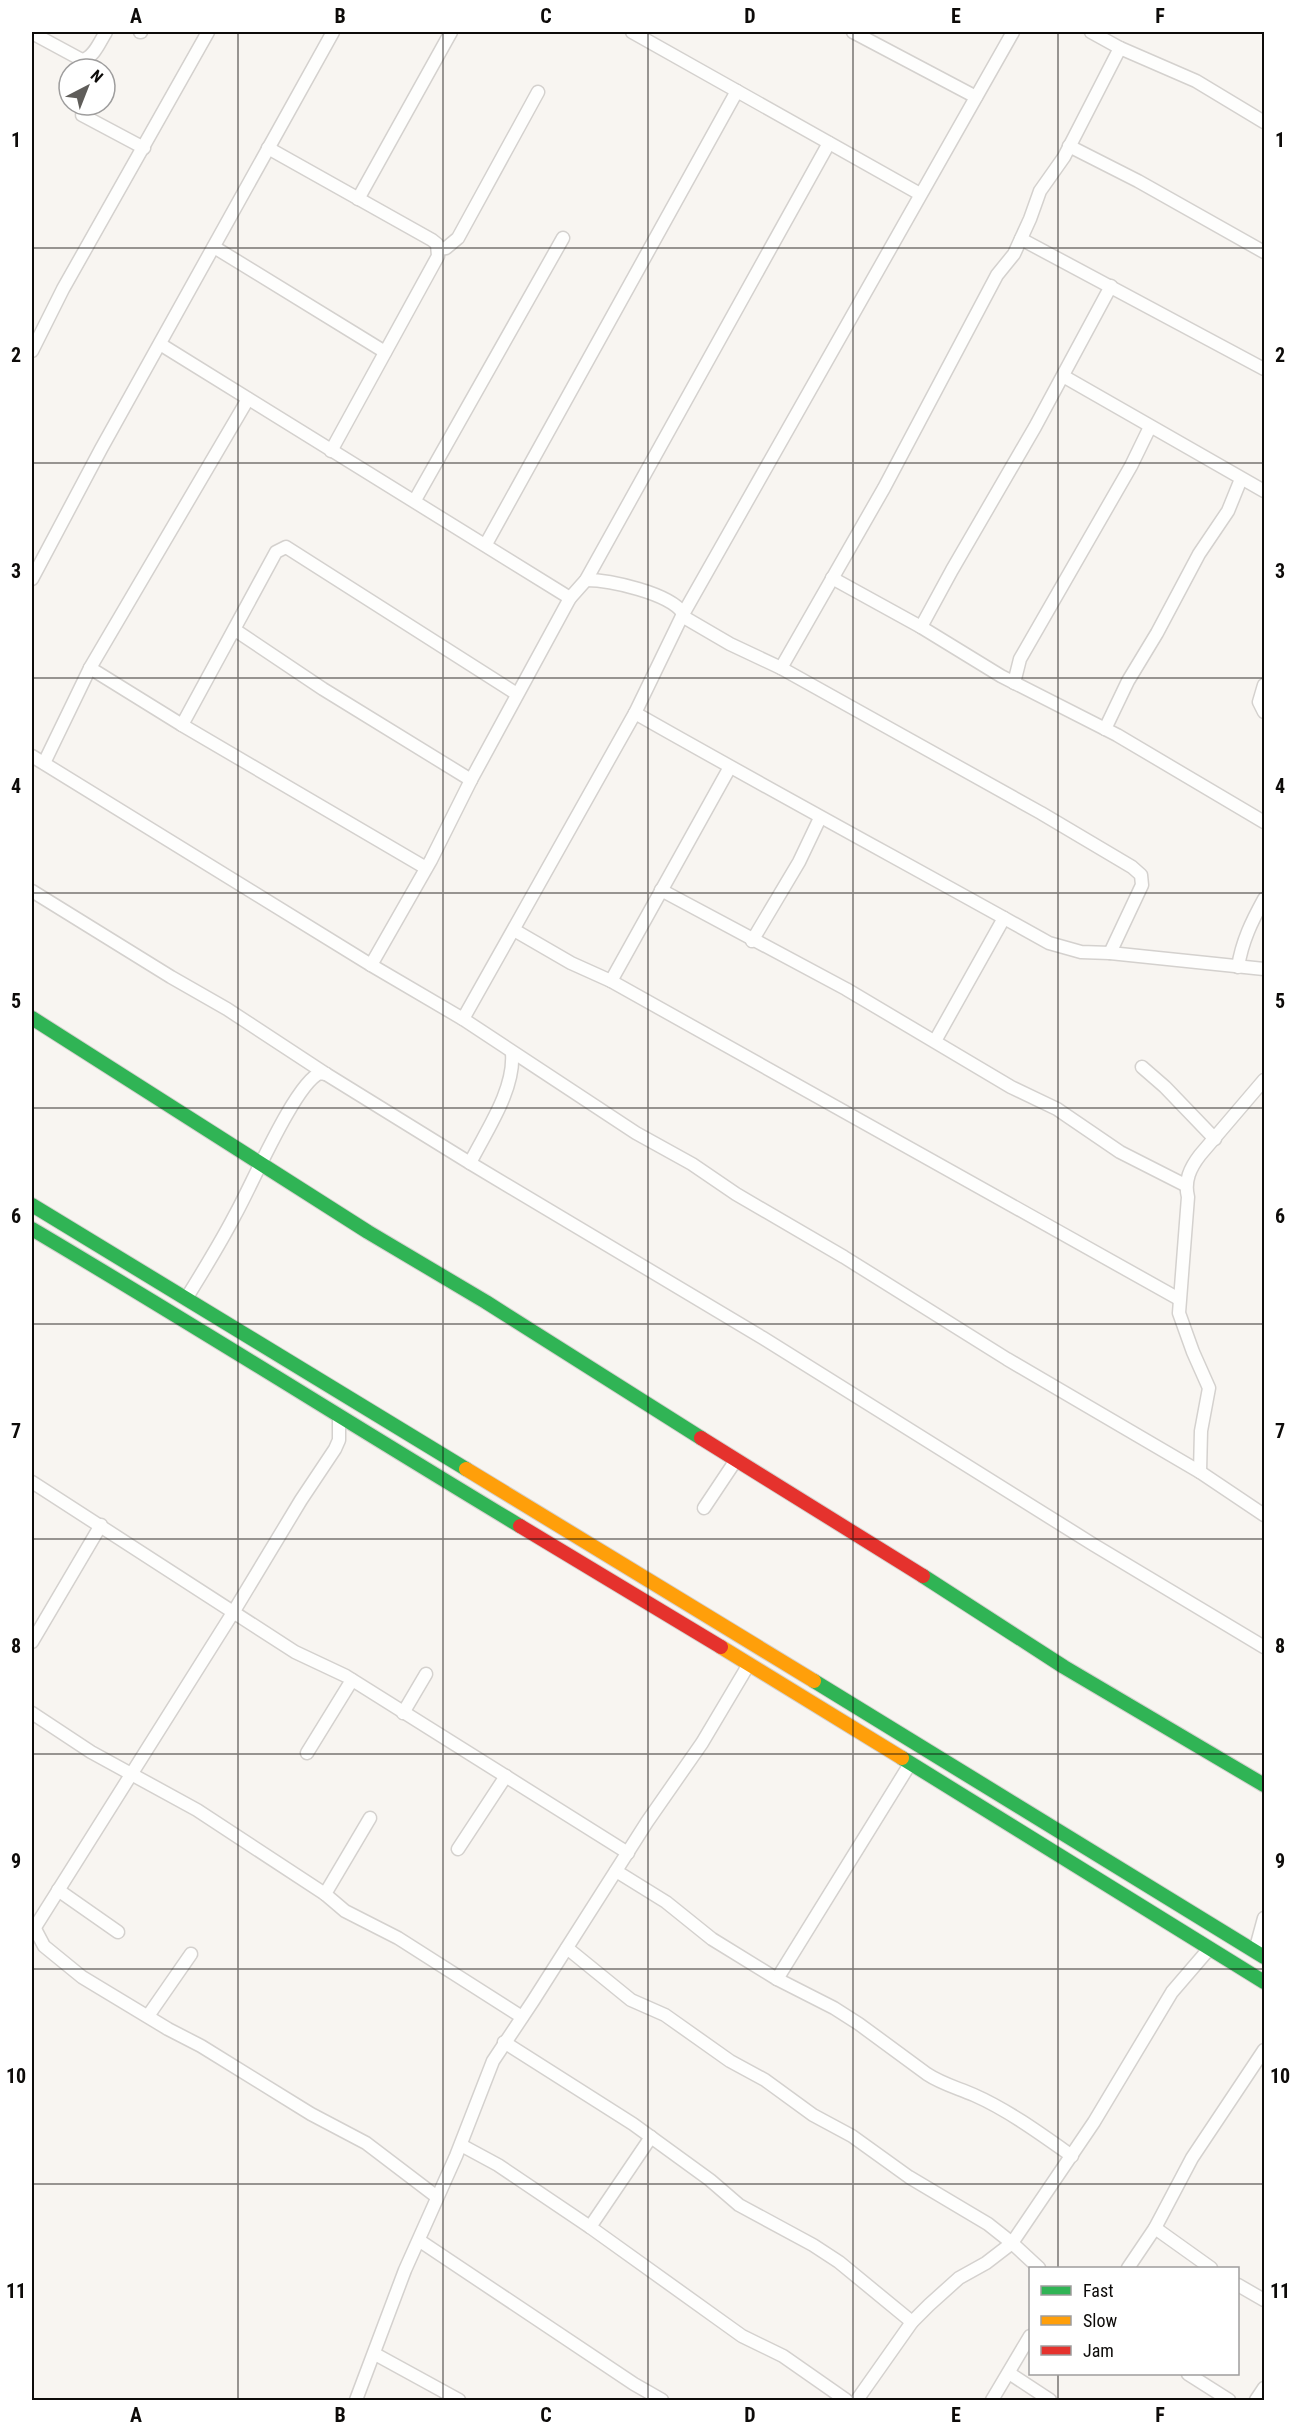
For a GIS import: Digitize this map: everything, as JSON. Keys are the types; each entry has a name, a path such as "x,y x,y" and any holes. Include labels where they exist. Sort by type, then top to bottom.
{"main road":[{"path":"32,1018 368,1232 486,1302 883,1550 1064,1667 1264,1785"},
{"path":"32,1205 1260,1954"},
{"path":"32,1229 176,1314 339,1417 749,1664 1264,1982"},
{"path":"459,1489 470,1471"}],"street":[{"path":"32,33 81,60 91,55 106,32"},
{"path":"32,351 63,289 208,32"},
{"path":"32,579 333,32"},
{"path":"358,199 451,32"},
{"path":"632,32 920,195"},
{"path":"853,32 976,97"},
{"path":"463,1019 635,712 682,616 1013,32"},
{"path":"1091,32 1120,48 1196,81 1264,122"},
{"path":"781,668 884,488 992,285 1014,254 1040,191 1069,147 1120,48"},
{"path":"486,544 737,91"},
{"path":"439,249 446,248 458,238 538,92"},
{"path":"86,117 144,148"},
{"path":"371,965 426,868 570,598 586,580 829,143"},
{"path":"1069,147 1138,181 1264,252"},
{"path":"268,148 432,240 439,249 438,256 331,451"},
{"path":"415,500 562,238"},
{"path":"1021,239 1264,369"},
{"path":"214,247 385,352"},
{"path":"921,627 1063,376 1111,286"},
{"path":"160,344 570,598"},
{"path":"1063,376 1150,427 1203,454 1240,479 1264,491"},
{"path":"44,763 90,668 248,399"},
{"path":"1014,683 1020,659 1131,466 1150,427"},
{"path":"1105,729 1128,681 1157,633 1199,554 1228,511 1240,479"},
{"path":"182,725 276,552 286,547 518,694"},
{"path":"832,578 921,627 1014,683 1105,729 1264,822"},
{"path":"586,580 598,580 650,592 680,608 682,616"},
{"path":"682,616 730,644 781,668 1041,813 1132,867 1140,875 1142,885 1110,953"},
{"path":"235,630 323,689 471,780"},
{"path":"90,668 182,725 426,868"},
{"path":"1264,685 1259,702 1264,712"},
{"path":"635,712 820,818 860,837 1049,943 1081,952 1264,969"},
{"path":"32,756 371,965 463,1019 636,1133 692,1164 736,1194 844,1257 1007,1359 1200,1472 1264,1515"},
{"path":"611,981 730,767"},
{"path":"752,941 799,862 820,818"},
{"path":"661,890 752,941 846,989 1011,1087 1057,1109 1120,1152 1185,1185"},
{"path":"32,891 227,1009 320,1073 763,1338 1094,1545 1264,1647"},
{"path":"1238,967 1241,948 1264,899"},
{"path":"935,1041 1004,918"},
{"path":"514,930 571,963 611,981 1179,1299"},
{"path":"470,1163 509,1084 513,1067 512,1053"},
{"path":"1142,1067 1165,1087 1215,1139"},
{"path":"186,1299 234,1217 285,1116 309,1079 320,1073"},
{"path":"1200,1472 1201,1431 1209,1388 1185,1333 1179,1313 1187,1207 1185,1185 1194,1163 1264,1080"},
{"path":"339,1417 339,1440 335,1449 33,1929 44,1946 56,1957 100,1988 311,2114 372,2147 437,2197"},
{"path":"704,1508 736,1460"},
{"path":"32,1482 296,1652 338,1671 628,1853"},
{"path":"32,1642 101,1525"},
{"path":"356,2400 405,2270 420,2241 461,2145 492,2061 702,1743 749,1664"},
{"path":"403,1713 426,1674"},
{"path":"307,1753 352,1680"},
{"path":"32,1713 91,1752 197,1810 325,1894 345,1911 398,1938 522,2017"},
{"path":"777,1979 910,1764"},
{"path":"458,1849 506,1776"},
{"path":"325,1894 370,1818"},
{"path":"616,1871 666,1902 712,1939 777,1979 834,2008 859,2024 938,2081 984,2100 1044,2136 1072,2156"},
{"path":"58,1890 118,1932"},
{"path":"1260,1954 1264,1918"},
{"path":"567,1948 631,2000 680,2025 730,2061 765,2080 813,2115 852,2136 909,2177 965,2209 1012,2243 1038,2267"},
{"path":"857,2400 912,2322 959,2278 986,2263 1012,2243 1072,2156 1172,1992 1209,1949"},
{"path":"148,2016 190,1954"},
{"path":"504,2042 651,2137 710,2180 739,2205 839,2262 912,2322"},
{"path":"1129,2267 1155,2228 1192,2158 1264,2050"},
{"path":"590,2227 651,2137"},
{"path":"461,2145 498,2165 590,2227 742,2336 783,2356 846,2400"},
{"path":"1155,2228 1210,2267"},
{"path":"420,2241 634,2384 662,2400"},
{"path":"1239,2286 1264,2300"},
{"path":"992,2400 1029,2338"},
{"path":"375,2354 459,2400"},
{"path":"1009,2373 1050,2400"},
{"path":"1191,2375 1229,2400"},
{"path":"1256,2400 1264,2388"}],"traffic: fast":[{"path":"32,1018 368,1232 486,1302 701,1438"},
{"path":"32,1205 466,1469"},
{"path":"32,1229 520,1526"},
{"path":"923,1576 1064,1667 1264,1785"},
{"path":"814,1681 1264,1957"},
{"path":"902,1758 1264,1982"}],"traffic: slow":[{"path":"466,1469 814,1681"},
{"path":"721,1647 902,1758"}],"traffic: jam":[{"path":"701,1438 923,1576"},
{"path":"520,1526 721,1647"}]}
